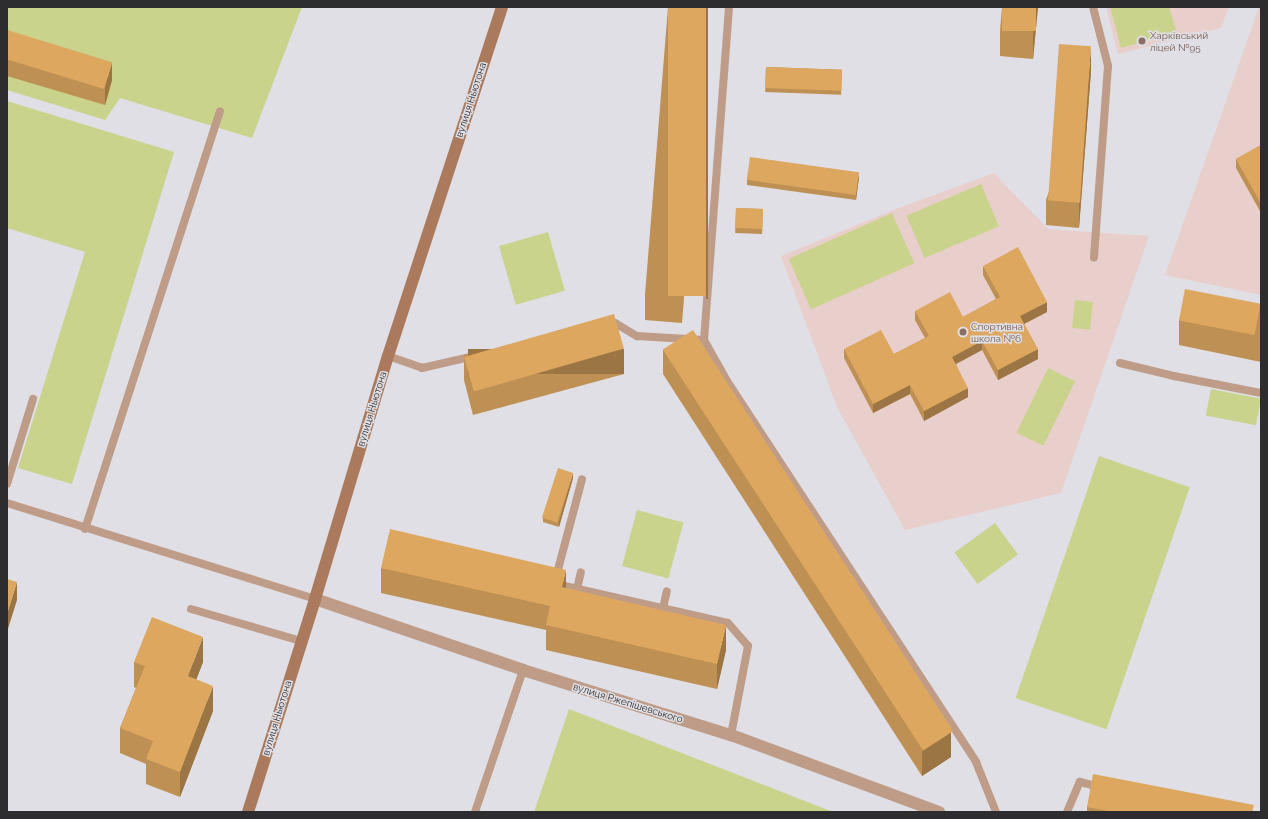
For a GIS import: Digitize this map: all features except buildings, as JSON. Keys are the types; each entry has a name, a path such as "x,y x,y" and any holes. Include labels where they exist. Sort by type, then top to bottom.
{"street":[{"name":"вулиця Ньютона","path":"248,812 301,642 316,599 388,356 502,7"},
{"name":"вулиця Ржепішевського","path":"316,599 523,670 731,736 939,812"}],"lane":[{"path":"729,7 704,340 727,381 976,762 996,812"},
{"path":"1092,7 1108,66 1094,257"},
{"path":"85,528 220,111"},
{"path":"599,327 615,324 637,336 704,340"},
{"path":"388,356 422,368 484,354"},
{"path":"1120,362 1174,376 1261,393"},
{"path":"7,484 33,399"},
{"path":"582,479 550,583 728,623 748,646 731,736"},
{"path":"7,503 316,599"},
{"path":"577,589 581,572"},
{"path":"663,608 667,591"},
{"path":"191,609 301,642"},
{"path":"475,812 523,670"},
{"path":"1067,812 1080,782 1111,789"}],"shaded area":[{"name":"Харківський ліцей №95","path":"1106,7 1229,7 1221,28 1118,54"},
{"path":"1259,7 1261,7 1261,295 1165,275"},
{"name":"Спортивна школа №6","path":"994,173 1048,229 1149,236 1061,493 905,530 837,407 781,256 896,209"}],"green space":[{"path":"7,7 302,7 252,138 120,98 105,120 7,90"},
{"path":"1110,7 1169,7 1177,33 1121,48"},
{"path":"7,101 174,152 72,484 18,468 85,252 7,228"},
{"path":"981,184 999,226 924,258 906,216"},
{"path":"892,213 914,263 811,309 789,259"},
{"path":"548,232 565,291 516,305 499,246"},
{"path":"1075,300 1093,302 1090,330 1072,328"},
{"path":"1048,368 1075,381 1043,446 1016,433"},
{"path":"1211,389 1261,399 1256,425 1206,416"},
{"path":"1099,456 1190,487 1106,729 1016,698"},
{"path":"637,510 683,522 668,578 622,566"},
{"path":"995,523 1018,555 977,584 955,552"},
{"path":"569,709 833,812 534,812"}],"place":[{"name":"Харківський ліцей №95","path":"1142,41"},
{"name":"Спортивна школа №6","path":"963,332"}]}
